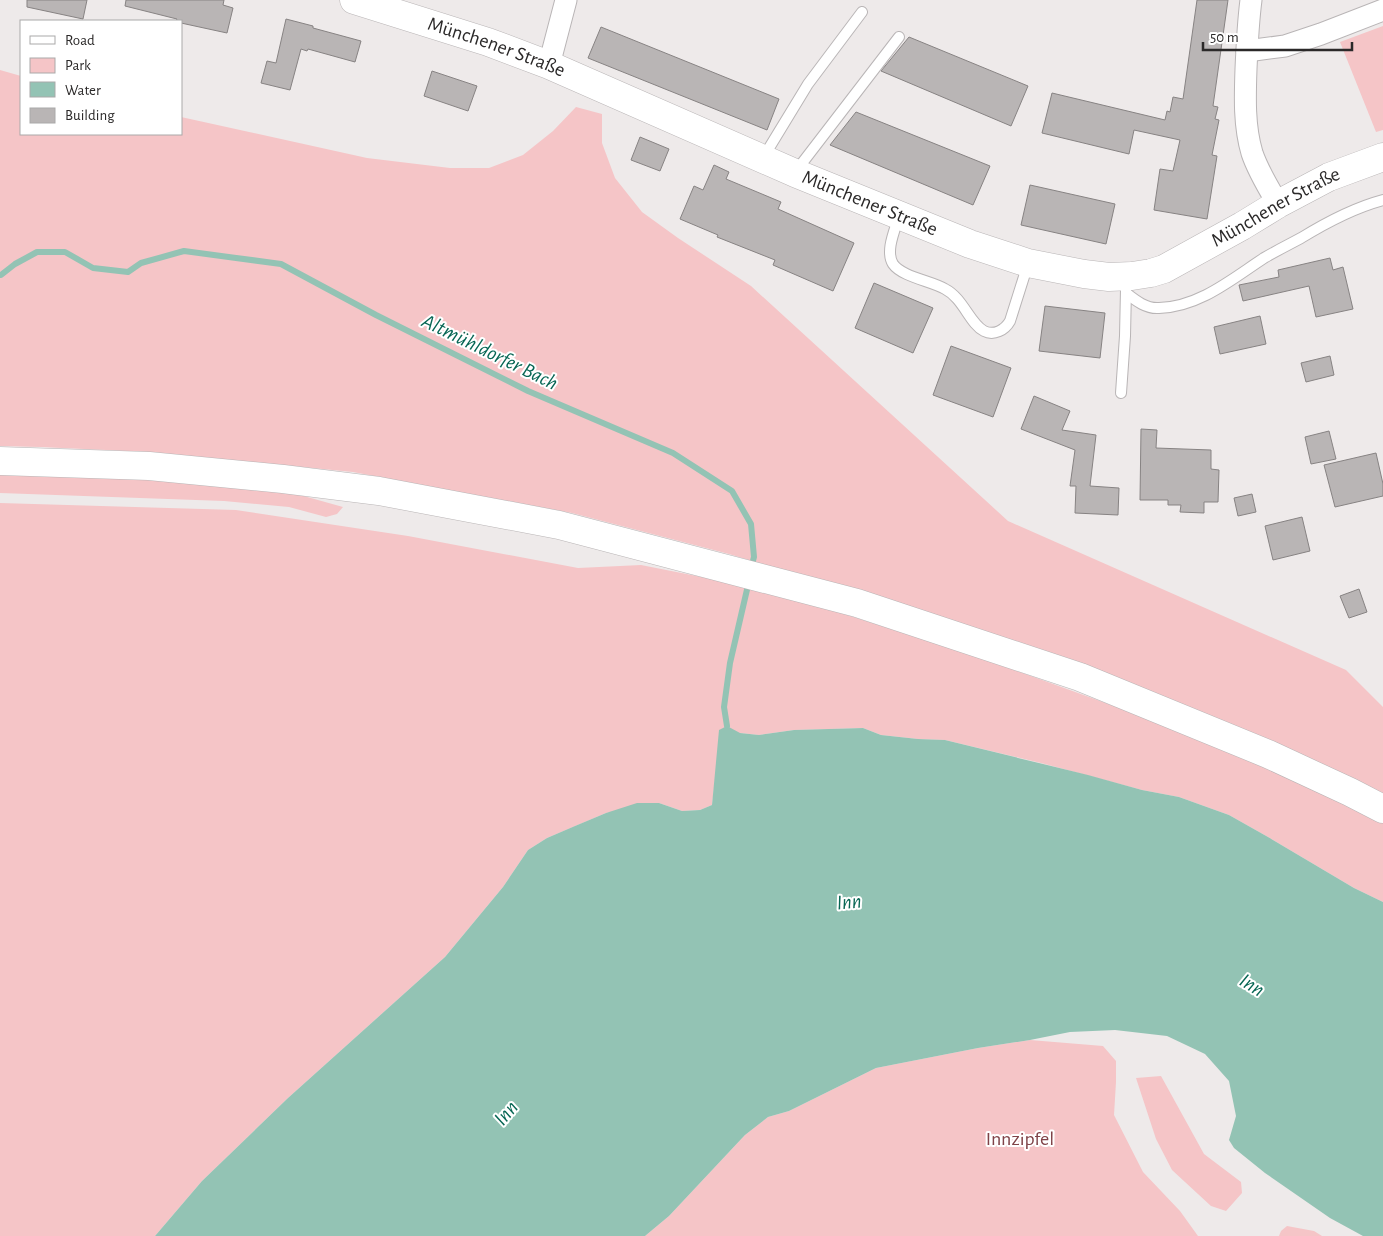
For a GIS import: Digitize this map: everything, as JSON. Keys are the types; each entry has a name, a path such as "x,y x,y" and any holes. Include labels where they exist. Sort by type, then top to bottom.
{"main road":[{"name":"Münchener Straße","path":"354,0 488,42 550,65 795,173 970,244 1028,263 1108,277 1126,284 1164,269 1329,177 1383,157"},
{"path":"0,461 149,466 283,479 379,491 559,525 857,603 1080,677 1268,754 1383,809"}],"street":[{"path":"550,65 566,0"},
{"path":"1251,0 1245,94 1248,133 1262,178 1278,204"},
{"path":"1247,51 1285,46 1383,10"}],"lane":[{"path":"763,158 808,84 862,12"},
{"path":"795,173 899,37"},
{"name":"Münchener Straße","path":"1126,284 1144,305 1157,308 1178,306 1218,289 1265,258 1334,218 1365,205 1383,200"},
{"path":"899,216 890,253 894,265 905,274 945,288 957,297 976,324 984,331 991,333 1007,328 1028,263"},
{"path":"1120,393 1125,336 1126,284"}],"green space":[{"path":"1383,26 1383,130 1376,132 1340,42"},
{"path":"0,70 20,76 20,135 182,135 182,117 367,158 450,168 489,168 523,155 553,131 576,107 602,114 602,143 615,178 642,212 751,286 1008,521 1346,670 1383,707 1383,794 942,620 729,554 572,513 353,472 149,452 0,446"},
{"path":"0,473 233,485 300,495 343,507 337,514 326,517 289,507 224,501 0,493"},
{"path":"0,503 236,510 408,536 578,568 641,565 747,586 825,608 1020,672 1136,714 1232,752 1383,822 1383,902 1354,888 1229,815 1179,797 1142,790 945,740 881,735 863,728 794,730 759,735 740,733 716,771 712,805 700,810 682,811 659,803 606,813 547,838 528,850 503,887 445,957 288,1098 202,1181 155,1236 0,1236"},
{"name":"Innzipfel","path":"1030,1040 1103,1046 1116,1061 1114,1115 1143,1172 1180,1211 1198,1236 645,1236 669,1216 745,1135 768,1117 789,1111 876,1068"},
{"path":"1161,1076 1204,1154 1241,1182 1242,1193 1226,1211 1211,1206 1172,1170 1156,1139 1136,1078"},
{"path":"1287,1226 1314,1231 1322,1236 1279,1236 1281,1231"}],"water":[{"name":"Inn","path":"727,726 740,733 759,735 794,730 863,728 881,735 945,740 1142,790 1179,797 1229,815 1354,888 1383,902 1383,1236 1363,1236 1330,1218 1265,1173 1234,1148 1229,1140 1236,1116 1229,1081 1205,1054 1167,1036 1115,1030 1070,1032 876,1068 789,1111 768,1117 745,1135 669,1216 645,1236 155,1236 202,1181 288,1098 445,957 503,887 528,850 547,838 606,813 637,803 659,803 682,811 700,810 712,805 719,730"}],"building":[{"path":"27,0 87,0 83,19 27,7"},
{"path":"126,0 224,0 223,5 233,8 227,33 182,23 182,20 125,6"},
{"path":"1197,0 1228,0 1213,106 1218,107 1215,119 1219,120 1212,155 1217,156 1207,219 1154,210 1160,169 1173,171 1180,140 1134,130 1129,154 1042,133 1052,93 1165,120 1167,111 1170,112 1173,97 1183,99"},
{"path":"286,19 361,41 355,62 308,49 307,51 301,49 290,90 261,83 267,61 276,63"},
{"path":"601,27 779,99 767,130 588,58"},
{"path":"909,37 1028,86 1011,126 881,71"},
{"path":"432,71 477,86 468,111 424,96"},
{"path":"856,112 990,166 973,205 830,145"},
{"path":"640,137 669,149 660,171 631,160"},
{"path":"714,165 729,172 726,179 781,202 778,209 854,243 833,291 773,265 775,260 717,237 718,235 680,219 694,186 703,190"},
{"path":"1030,185 1115,204 1106,244 1021,225"},
{"path":"1330,258 1333,270 1343,267 1353,309 1316,317 1309,286 1243,301 1239,285 1279,277 1278,270"},
{"path":"874,283 933,308 913,353 855,328"},
{"path":"1045,306 1105,313 1100,358 1039,351"},
{"path":"1260,316 1266,344 1220,354 1214,327"},
{"path":"951,346 1011,368 993,417 933,395"},
{"path":"1330,356 1334,375 1306,382 1301,363"},
{"path":"1034,396 1070,411 1062,430 1096,435 1090,486 1119,488 1118,515 1075,513 1076,486 1070,486 1075,450 1021,429"},
{"path":"1141,429 1157,430 1156,448 1211,450 1211,469 1219,470 1218,502 1204,502 1204,513 1180,512 1181,505 1168,505 1168,500 1140,500"},
{"path":"1329,431 1336,459 1311,464 1305,437"},
{"path":"1376,453 1383,484 1383,496 1335,507 1324,465"},
{"path":"1252,494 1256,512 1238,516 1234,498"},
{"path":"1302,517 1310,551 1273,560 1265,526"},
{"path":"1359,589 1367,612 1349,618 1340,596"}],"waterway":[{"name":"Altmühldorfer Bach","path":"0,275 37,252 65,252 93,268 128,272 141,263 184,251 281,264 376,315 528,391 673,453 732,491 751,524 754,557 751,568"},
{"name":"Altmühldorfer Bach","path":"727,726 724,707 730,663 749,581"}]}
